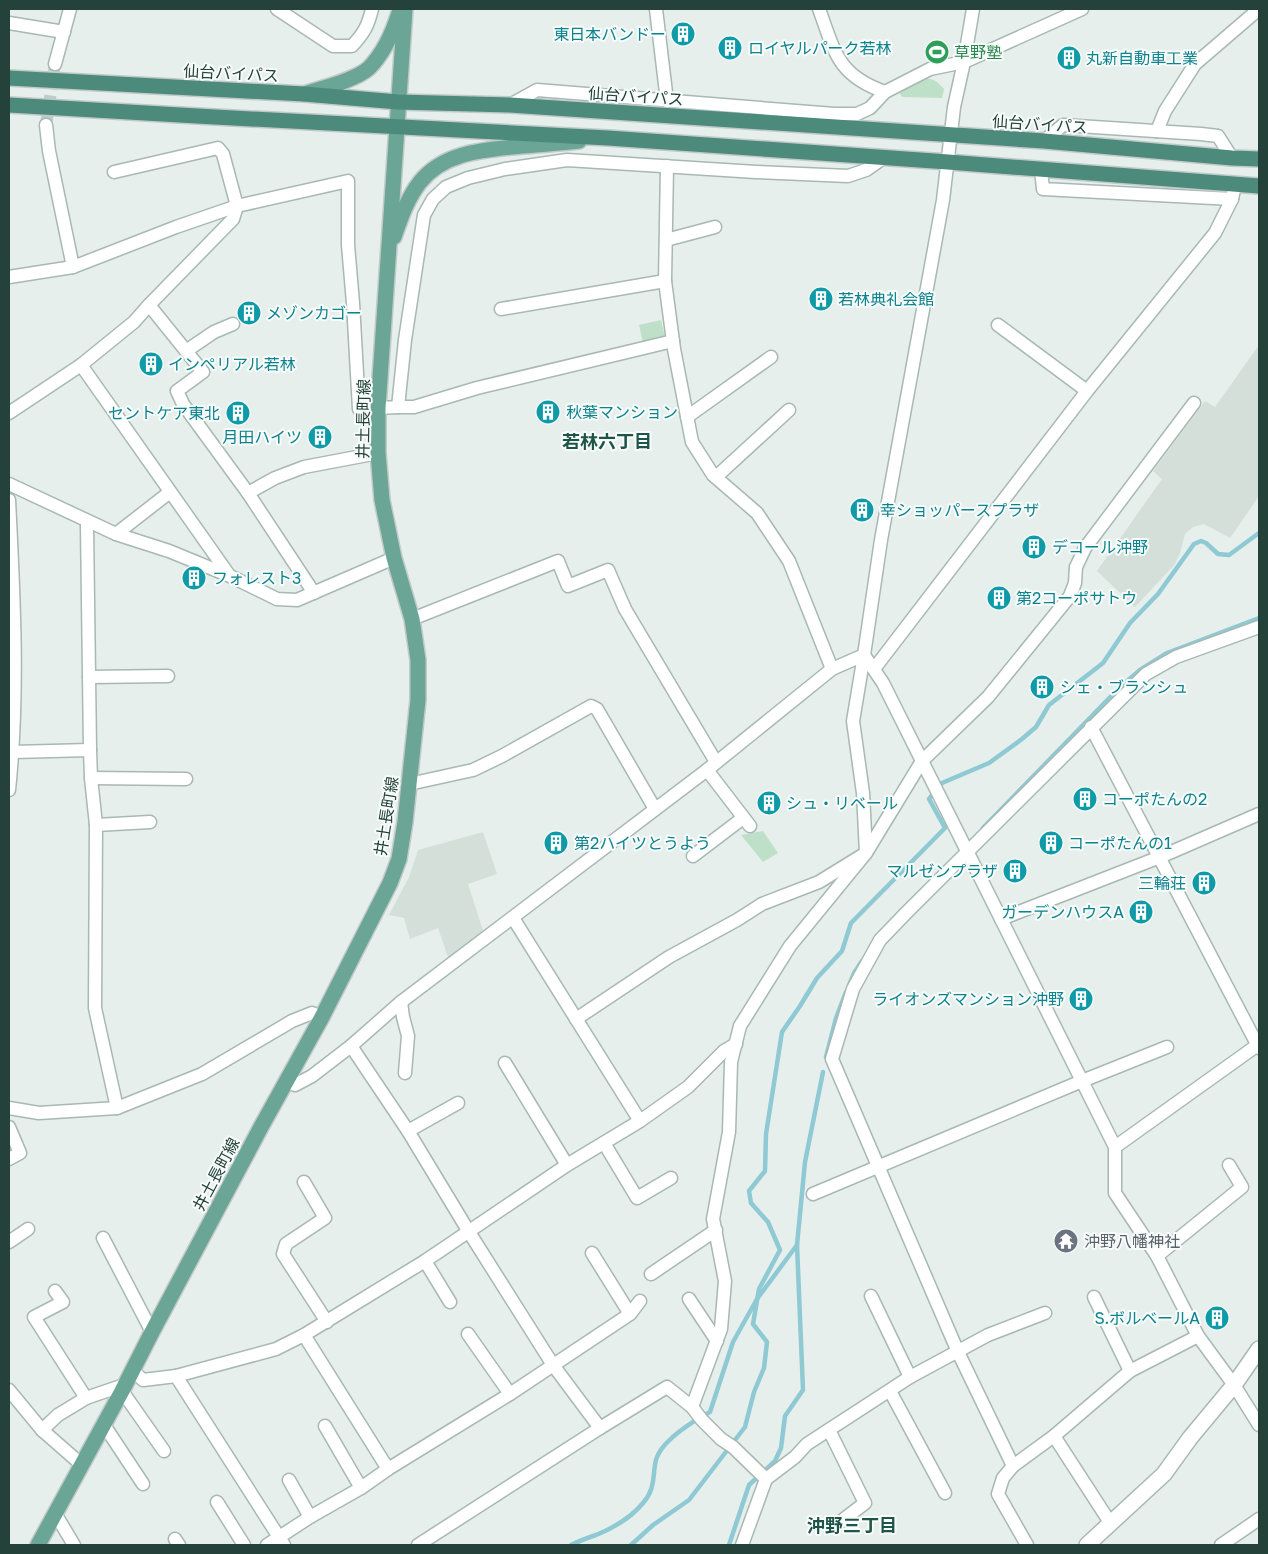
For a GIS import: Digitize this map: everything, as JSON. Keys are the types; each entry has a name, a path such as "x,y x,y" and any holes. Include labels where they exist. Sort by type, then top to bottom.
{"highway":[{"name":"仙台バイパス","path":"9,78 304,94 398,102 510,105 1044,141 1259,159"},
{"path":"9,104 608,138 948,162 1041,169 1234,192 1259,186"}],"main road":[{"path":"304,94 349,79 368,68 384,48 400,9"},
{"name":"井土長町線","path":"38,1545 56,1515 261,1127 322,1017 390,883 398,859 405,822 418,700 418,660 412,619 394,558 382,500 378,454 378,408 405,9"},
{"path":"388,252 406,204 421,181 449,160 473,152 608,138"}],"street":[{"path":"54,64 70,9"},
{"path":"277,9 333,46 352,46 363,34 372,9"},
{"path":"656,9 667,101"},
{"path":"819,9 837,58 851,74 868,86 884,92"},
{"path":"866,854 863,793 853,721 883,532 943,200 956,96 973,9"},
{"path":"510,105 538,90 834,114 857,114 870,108 884,92 930,69 964,62 1082,9"},
{"path":"1157,131 1165,110 1195,64 1259,9"},
{"path":"9,24 64,32"},
{"path":"46,125 49,151 73,267"},
{"path":"1044,141 1063,125 1218,136 1232,158"},
{"path":"9,413 81,365 134,322 233,219 237,206 223,154 218,148 114,172"},
{"path":"398,407 405,340 424,215 433,199 446,187 468,178 505,168 567,160 848,176 866,170 884,158"},
{"path":"667,166 665,281 673,341 692,442 713,475 757,513 789,562 832,669"},
{"path":"9,277 73,267 176,227 237,206 348,181 348,245 359,409 414,407 477,388 673,341"},
{"path":"874,669 1087,391 1215,233 1234,192"},
{"path":"666,240 715,226"},
{"path":"501,308 665,281"},
{"path":"149,305 203,372 177,391 183,404 248,493 314,593"},
{"path":"186,352 214,332 233,324"},
{"path":"998,325 1087,391"},
{"path":"687,416 771,357"},
{"path":"81,365 230,576"},
{"path":"697,1413 722,1329 725,1281 713,1219 728,1132 731,1062 740,1026 790,946 866,854 922,761 988,697 1070,596 1075,583 1076,567 1085,548 1194,403"},
{"path":"716,477 789,410"},
{"path":"248,493 275,478 304,466 378,454"},
{"path":"9,484 116,534 170,551 230,576 277,599 297,600 394,558"},
{"path":"116,534 170,492"},
{"path":"9,500 14,618 13,752 9,790"},
{"path":"90,522 87,526 87,535 90,750 96,825 95,1008 117,1108"},
{"path":"412,619 558,561 568,586 608,570 625,610 711,766 746,822 693,856"},
{"path":"1013,1466 958,1352 832,1059 853,988 880,940 965,846 1146,674 1176,657 1259,627"},
{"path":"287,1082 295,1085 312,1076 351,1046 401,1002 711,766 832,669 864,655"},
{"path":"864,655 883,683 1115,1147 1115,1193 1157,1256 1198,1336 1234,1385 1259,1425"},
{"path":"90,677 168,676"},
{"path":"409,784 473,770 502,756 591,706 597,709 655,809"},
{"path":"1091,727 1259,1046 1115,1147"},
{"path":"13,752 90,750"},
{"path":"91,778 186,779"},
{"path":"1001,919 1160,857 1259,814"},
{"path":"96,825 150,822"},
{"path":"576,1019 669,957 737,920 762,904 819,882 866,854"},
{"path":"513,918 640,1120"},
{"path":"401,1002 408,1036 405,1073"},
{"path":"9,1108 39,1113 117,1108 202,1074 292,1021 312,1013 322,1017"},
{"path":"132,1370 143,1380 176,1376 276,1349 304,1335 469,1232 567,1165 640,1120 688,1087 724,1051 736,1044"},
{"path":"351,1046 408,1131 553,1365 600,1428"},
{"path":"813,1194 1082,1080 1167,1047"},
{"path":"505,1064 567,1165"},
{"path":"408,1131 458,1102"},
{"path":"9,1127 20,1153 9,1158"},
{"path":"604,1143 637,1198 671,1178"},
{"path":"1157,1256 1242,1187 1229,1165"},
{"path":"304,1182 325,1218 286,1244 283,1254 327,1322"},
{"path":"9,1242 28,1229"},
{"path":"651,1274 716,1230"},
{"path":"103,1238 152,1332"},
{"path":"592,1253 630,1314"},
{"path":"425,1260 450,1302"},
{"path":"55,1291 63,1302 34,1317 86,1398"},
{"path":"870,1296 910,1377"},
{"path":"1094,1297 1130,1371"},
{"path":"689,1299 717,1341"},
{"path":"267,1545 281,1541 310,1516 360,1488 510,1394 630,1314 640,1302"},
{"path":"742,1545 762,1475 795,1457 807,1444 910,1377 988,1335 1045,1313"},
{"path":"468,1334 510,1394"},
{"path":"304,1335 388,1469"},
{"path":"1027,1545 998,1494 1003,1478 1013,1466 1054,1436 1130,1371 1198,1336"},
{"path":"1087,1545 1164,1474 1190,1438 1234,1385 1259,1349"},
{"path":"176,1376 281,1541"},
{"path":"418,1545 667,1387 762,1475"},
{"path":"42,1430 58,1415 86,1398 123,1388 164,1451"},
{"path":"9,1390 42,1430 82,1465"},
{"path":"890,1391 945,1493"},
{"path":"104,1425 143,1484"},
{"path":"325,1426 360,1488"},
{"path":"829,1430 865,1503 835,1526"},
{"path":"1054,1436 1111,1524"},
{"path":"288,1480 310,1516"},
{"path":"217,1502 244,1545"},
{"path":"56,1515 74,1545"},
{"path":"1221,1545 1259,1519"}],"shaded area":[{"path":"1259,345 1259,496 1230,538 1204,524 1193,527 1185,534 1175,564 1135,607 1097,571 1162,479 1153,471 1205,401 1215,407"},
{"path":"483,832 497,874 468,884 484,934 449,960 438,928 410,939 404,918 389,915 409,877 418,850"}],"green space":[{"path":"923,78 935,80 944,89 942,98 902,97 899,92"},
{"path":"661,320 665,337 643,343 639,325"},
{"path":"763,831 778,853 763,862 741,835"}],"waterway":[{"path":"631,1545 653,1525 689,1500 745,1427 754,1392 764,1368 767,1342 753,1324 759,1289 780,1250 768,1222 751,1203 749,1191 765,1171 766,1134 782,1032 817,978 842,951 851,923 945,828 929,799 942,783 989,763 1036,727 1049,705 1103,663 1130,623 1158,594 1194,544 1201,541 1218,554 1229,555 1259,533"},
{"path":"983,828 1119,688 1140,670 1167,653 1259,618"},
{"path":"849,985 862,961"},
{"path":"826,1057 836,1018 846,992"},
{"path":"729,1545 749,1485 775,1461 781,1448 785,1416 803,1390 797,1245 805,1162 823,1072"},
{"path":"571,1545 621,1522 633,1513 647,1498 652,1487 656,1460 659,1453 678,1432 710,1412 733,1342 757,1299 797,1245"}],"tunnel":[{"path":"46,125 55,64"}],"place":[{"name":"東日本バンドー","path":"683,34"},
{"name":"ロイヤルパーク若林","path":"730,48"},
{"name":"草野塾","path":"937,52"},
{"name":"丸新自動車工業","path":"1069,58"},
{"name":"若林典礼会館","path":"821,299"},
{"name":"メゾンカゴー","path":"249,313"},
{"name":"インペリアル若林","path":"151,364"},
{"name":"秋葉マンション","path":"548,412"},
{"name":"セントケア東北","path":"238,413"},
{"name":"月田ハイツ","path":"320,437"},
{"name":"幸ショッパースプラザ","path":"862,510"},
{"name":"デコール沖野","path":"1034,547"},
{"name":"フォレスト3","path":"194,578"},
{"name":"第2コーポサトウ","path":"999,598"},
{"name":"シェ・ブランシュ","path":"1042,687"},
{"name":"コーポたんの2","path":"1085,799"},
{"name":"シュ・リベール","path":"769,803"},
{"name":"第2ハイツとうよう","path":"556,843"},
{"name":"コーポたんの1","path":"1051,843"},
{"name":"マルゼンプラザ","path":"1015,871"},
{"name":"三輪荘","path":"1204,883"},
{"name":"ガーデンハウスA","path":"1141,912"},
{"name":"ライオンズマンション沖野","path":"1081,999"},
{"name":"沖野八幡神社","path":"1066,1241"},
{"name":"S.ボルベールA","path":"1217,1318"}],"district":[{"name":"若林六丁目","path":"607,442"},
{"name":"沖野三丁目","path":"852,1526"}]}
